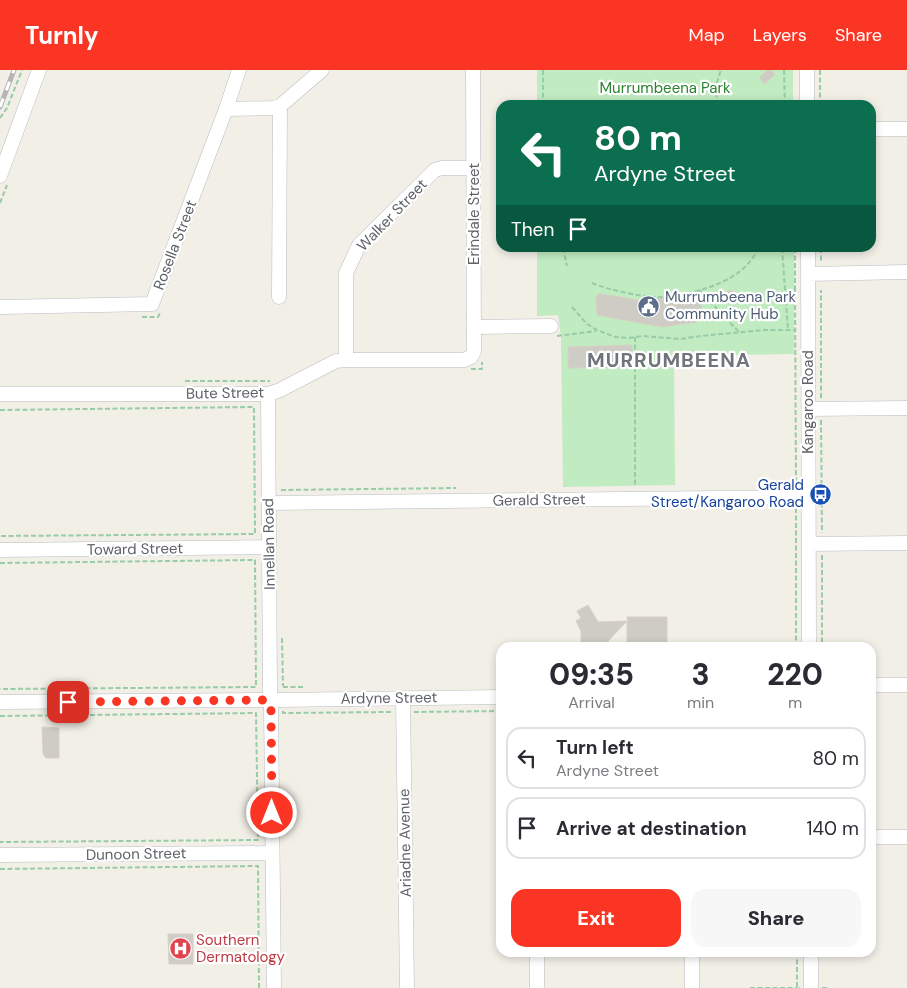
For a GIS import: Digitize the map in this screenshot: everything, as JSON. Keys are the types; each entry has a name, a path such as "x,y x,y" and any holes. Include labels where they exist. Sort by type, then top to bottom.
{"street":[{"path":"0,176 39,70"},
{"name":"Rosella Street","path":"0,308 152,304 240,70"},
{"path":"226,109 274,108 280,106 322,70"},
{"name":"Erindale Street","path":"473,70 474,351 476,358"},
{"path":"807,70 808,100"},
{"path":"279,297 280,106"},
{"path":"876,129 907,128"},
{"name":"Walker Street","path":"346,360 346,274 359,245 435,170 442,168 474,168"},
{"name":"Kangaroo Road","path":"808,252 815,409 802,497 816,544 809,642"},
{"path":"808,274 907,272"},
{"path":"474,327 551,326"},
{"name":"Bute Street","path":"0,394 268,394 278,391 336,362 346,360 464,360 476,358"},
{"name":"Innellan Road","path":"268,394 274,988"},
{"path":"815,409 907,408"},
{"name":"Gerald Street","path":"269,503 802,497"},
{"path":"816,544 907,543"},
{"name":"Toward Street","path":"0,550 269,547"},
{"path":"876,685 907,685"},
{"name":"Ardyne Street","path":"0,702 496,697"},
{"name":"Ariadne Avenue","path":"403,698 407,988"},
{"path":"876,837 907,837"},
{"name":"Dunoon Street","path":"0,855 272,853"},
{"path":"536,957 537,988"},
{"path":"692,957 692,988"},
{"path":"810,957 811,988"}],"path":[{"path":"0,118 7,108 22,70"},
{"path":"543,70 543,100"},
{"path":"717,100 715,88 720,70"},
{"path":"784,70 785,100"},
{"path":"820,70 820,100"},
{"path":"564,252 567,266"},
{"path":"592,283 605,289 658,297 699,290 733,277 757,252"},
{"path":"572,307 587,324 616,337 662,336 681,339 740,332 788,330 782,252"},
{"path":"699,290 740,332"},
{"path":"796,290 802,497 796,642"},
{"path":"821,290 815,409 816,544 822,642"},
{"path":"551,326 555,336 597,330"},
{"path":"634,337 635,498"},
{"path":"463,370 482,369 476,358"},
{"path":"0,410 254,407 255,534 0,536"},
{"path":"0,563 255,560 256,687 0,690"},
{"path":"0,716 256,713 258,840 0,842"},
{"path":"0,869 258,866 260,988"},
{"path":"750,988 797,988"}],"green space":[{"name":"Murrumbeena Park","path":"537,70 793,70 793,100 537,100"},
{"path":"537,252 794,252 794,354 674,356 675,485 563,487 561,337 558,315 537,316"}],"building":[{"path":"767,70 771,70 775,74 765,84 759,78"},
{"path":"728,290 736,292 734,303 725,301"},
{"name":"Murrumbeena Park Community Hub","path":"598,294 643,301 663,297 672,301 700,297 702,311 696,312 697,322 662,327 597,315 596,298"},
{"path":"632,345 632,367 568,368 568,347"},
{"path":"588,605 598,622 627,621 609,642 581,642 581,631 576,621 581,618 577,611"},
{"path":"627,617 667,617 667,642 627,642"},
{"path":"42,727 59,728 59,758 46,758 43,754"},
{"name":"Southern Dermatology","path":"168,934 193,934 193,964 169,964"}],"railway":[{"path":"0,107 14,70"}],"place":[{"name":"Murrumbeena Park Community Hub","path":"649,306"},
{"name":"Gerald Street/Kangaroo Road","path":"820,494"},
{"name":"Southern Dermatology","path":"180,949"}],"district":[{"name":"MURRUMBEENA","path":"669,360"}],"route":[{"path":"68,702 264,700 265,704 271,707 272,813"}]}
